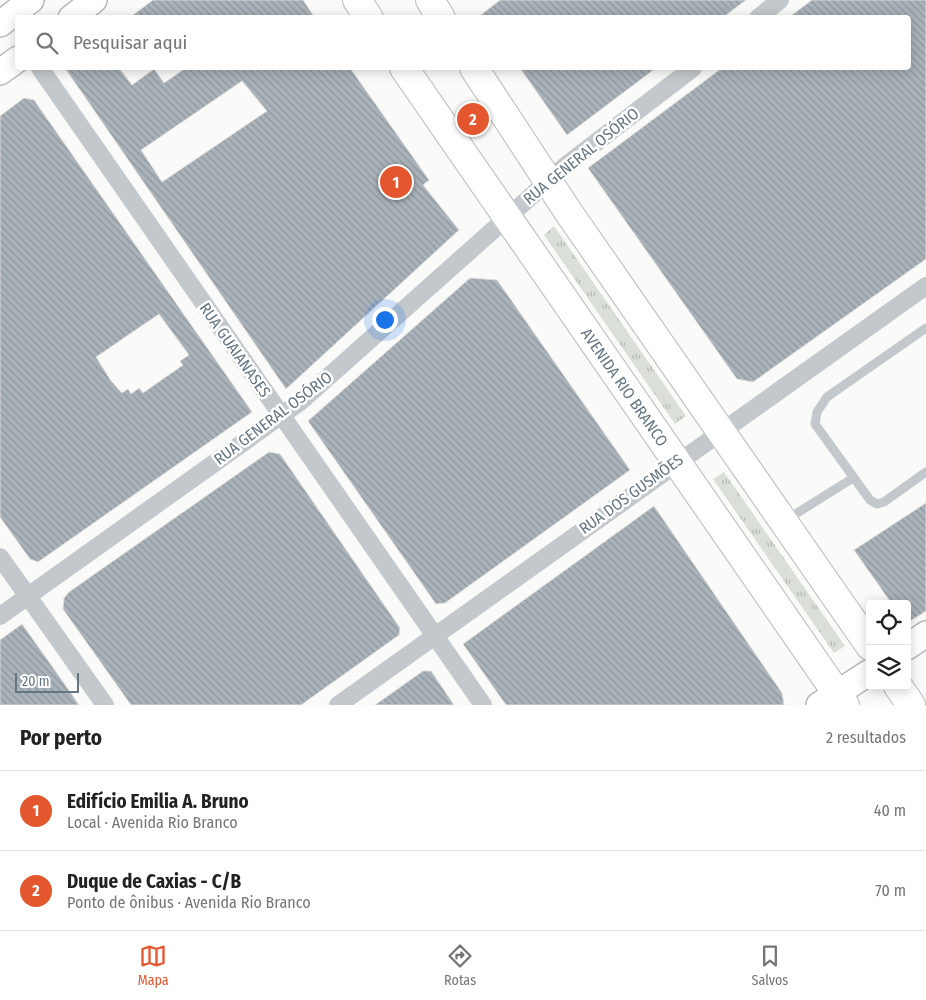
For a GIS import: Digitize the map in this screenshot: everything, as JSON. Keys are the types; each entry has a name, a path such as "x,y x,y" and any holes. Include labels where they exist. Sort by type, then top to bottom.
{"main road":[{"path":"2,16 31,0"},
{"path":"75,15 94,0"},
{"path":"357,0 367,15"},
{"path":"430,0 440,15"},
{"path":"0,72 15,61"},
{"name":"AVENIDA RIO BRANCO","path":"405,70 676,462 833,701"},
{"path":"475,70 548,181 869,645"},
{"path":"910,645 926,634"},
{"path":"833,701 866,675"},
{"path":"901,690 911,705"}],"street":[{"path":"762,15 780,0"},
{"name":"RUA GUAIANASES","path":"41,70 483,705"},
{"name":"RUA GENERAL OSÓRIO","path":"0,616 300,402 548,181 690,70"},
{"name":"RUA DOS GUSMÕES","path":"338,705 676,462 926,286"},
{"path":"0,557 105,705"}],"lane":[{"path":"926,328 827,397 817,412 815,424 870,500 877,504 884,502 926,472"},
{"path":"784,521 854,478"}],"green space":[{"path":"554,226 686,416 675,424 544,235"},
{"path":"724,472 845,646 834,653 713,479"}],"building":[{"path":"153,0 303,0 313,15 133,15"},
{"path":"500,0 746,0 726,15 481,15"},
{"path":"812,0 926,0 926,259 753,382 737,379 588,168 719,70 911,70 911,15 792,15"},
{"path":"66,70 121,70 132,85 153,70 155,70 164,83 183,70 351,70 429,180 423,185 459,230 286,389","holes":["242,81 267,111 162,182 141,150"]},
{"path":"521,70 653,70 567,135"},
{"path":"24,98 34,100 252,412 38,562 30,559 0,517 0,116","holes":["159,314 189,355 180,361 183,365 143,393 139,388 131,394 128,389 122,393 111,381 96,357"]},
{"path":"470,278 497,280 630,470 445,603 436,604 308,421"},
{"path":"269,452 280,454 400,628 399,635 301,705 131,705 63,609 64,598 69,592"},
{"path":"926,503 926,611 911,620 911,600 889,600 854,550"},
{"path":"654,506 782,693 784,705 506,705 463,644"},
{"path":"22,624 79,705 0,705 0,640"},
{"path":"423,671 431,671 454,705 375,705"}],"place":[{"name":"Duque de Caxias - C/B","path":"473,119"},
{"name":"Edifício Emilia A. Bruno","path":"396,182"}]}
